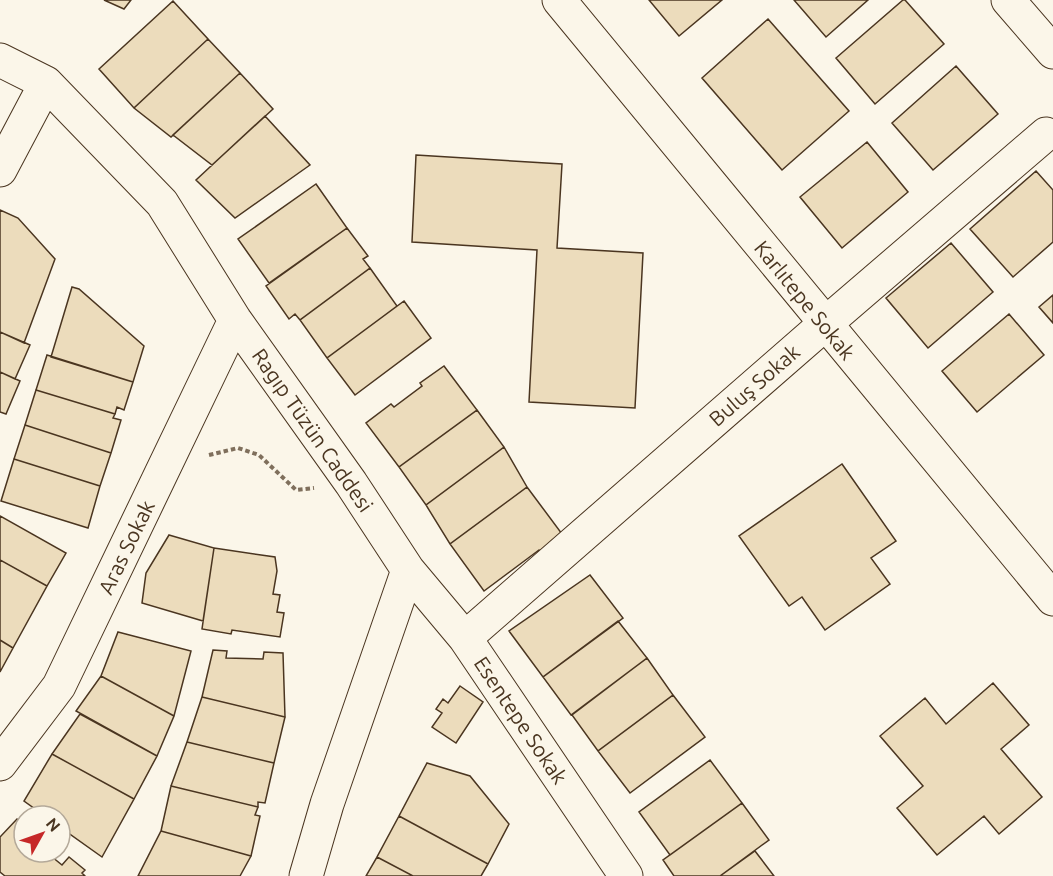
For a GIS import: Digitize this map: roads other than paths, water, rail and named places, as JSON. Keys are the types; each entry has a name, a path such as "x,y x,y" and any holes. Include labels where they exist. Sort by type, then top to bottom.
{"street":[{"name":"Karlıtepe Sokak","path":"559,0 1053,599"},
{"path":"1008,0 1053,52"},
{"name":"Ragıp Tüzün Caddesi","path":"0,60 46,83 162,203 235,320 351,483 408,570"},
{"path":"0,170 46,83"},
{"name":"Buluş Sokak","path":"465,638 1046,134"},
{"name":"Aras Sokak","path":"0,764 59,686 235,320"},
{"path":"306,876 327,804 408,570"},
{"name":"Esentepe Sokak","path":"408,570 465,638 626,876"}]}
